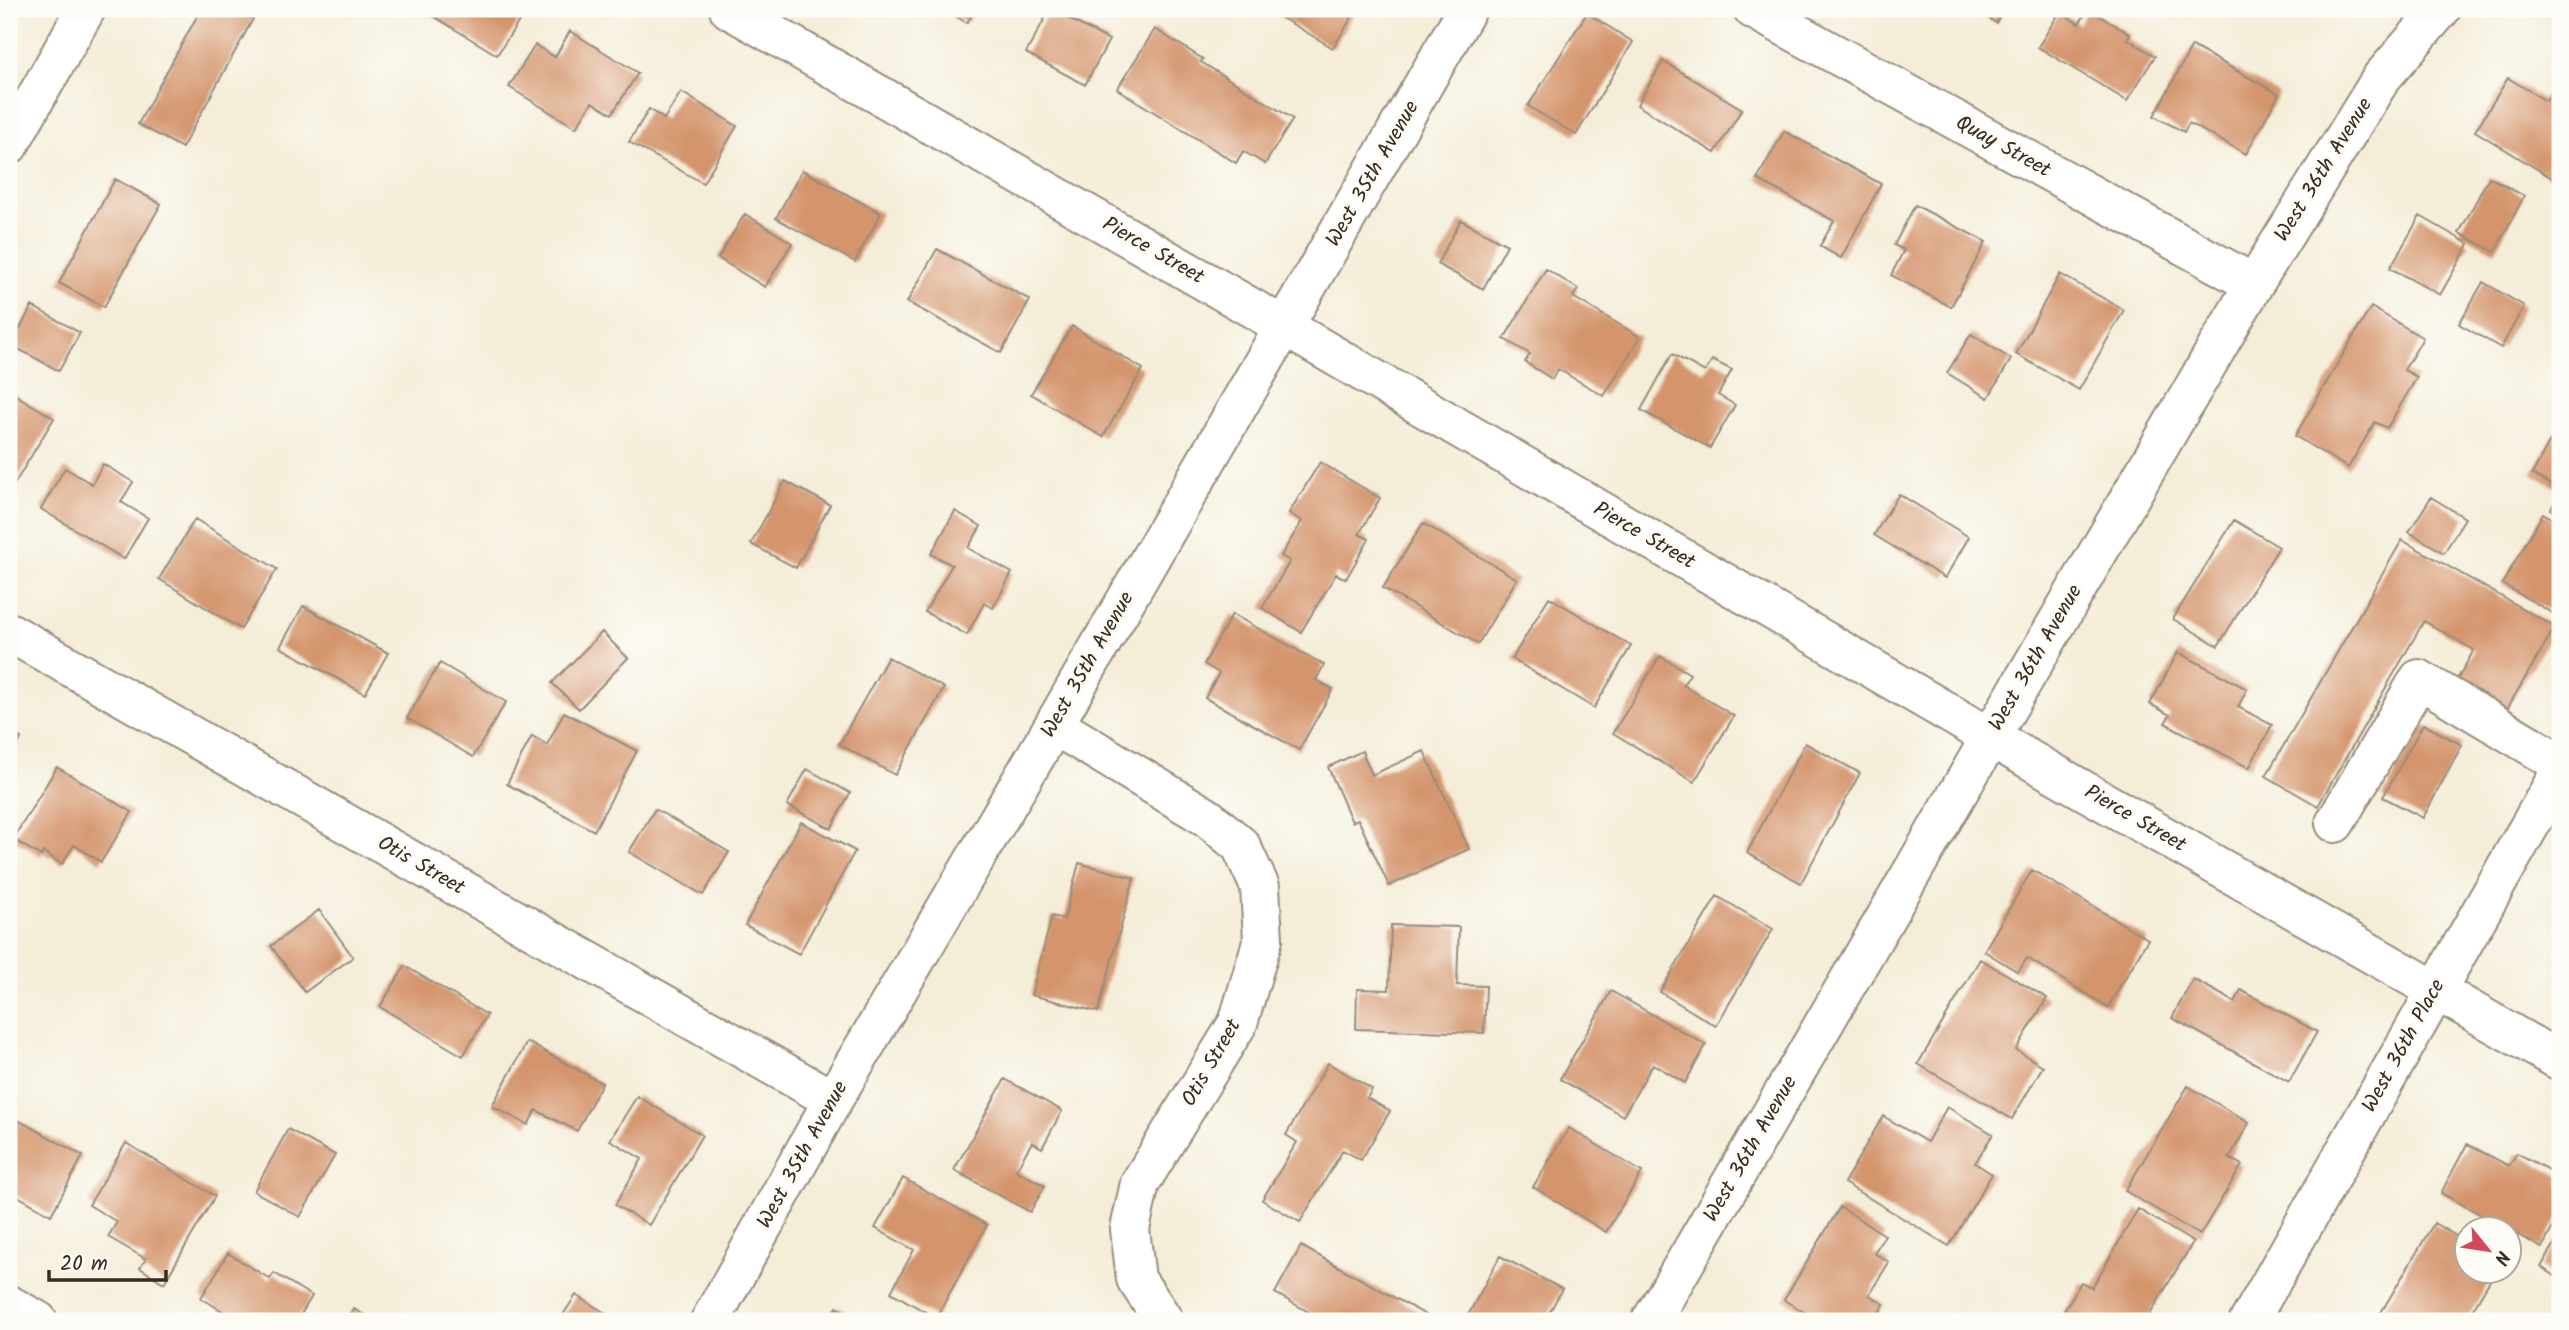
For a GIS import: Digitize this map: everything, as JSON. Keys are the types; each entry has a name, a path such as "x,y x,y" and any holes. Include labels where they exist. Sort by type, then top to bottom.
{"street":[{"path":"9,145 86,9"},
{"name":"Pierce Street","path":"729,9 1285,327 1990,737 2560,1060"},
{"name":"West 35th Avenue","path":"710,1321 833,1100 1054,725 1467,9"},
{"name":"Quay Street","path":"1753,9 2254,284"},
{"name":"West 36th Avenue","path":"1651,1321 2254,284 2382,77 2441,9"},
{"name":"Otis Street","path":"9,632 833,1100"},
{"path":"2335,823 2419,679 2560,763"},
{"name":"Otis Street","path":"1054,725 1208,818 1241,846 1260,887 1263,939 1238,1023 1140,1183 1130,1229 1136,1279 1164,1321"},
{"name":"West 36th Place","path":"2249,1321 2560,772"},
{"path":"9,1305 38,1321"}],"building":[{"path":"201,9 234,9 253,19 182,148 138,124"},
{"path":"422,9 527,9 497,55"},
{"path":"943,9 975,9 967,23"},
{"path":"1050,9 1109,40 1085,85 1026,53"},
{"path":"1267,9 1357,9 1333,48"},
{"path":"1972,9 2004,9 1996,23"},
{"path":"2088,9 2130,34 2127,39 2155,56 2127,101 2038,47 2060,12 2079,24"},
{"path":"1587,13 1633,42 1576,135 1528,106"},
{"path":"1155,29 1203,59 1201,62 1293,119 1265,164 1243,151 1236,163 1117,89"},
{"path":"570,31 638,73 612,114 592,102 576,128 509,87 535,45 555,57"},
{"path":"2192,46 2279,94 2246,154 2189,123 2184,132 2154,116"},
{"path":"1663,61 1742,109 1715,153 1637,105"},
{"path":"2508,78 2546,101 2560,78 2560,183 2475,131"},
{"path":"681,92 737,126 703,183 629,142 649,109 664,119"},
{"path":"1784,131 1881,184 1841,258 1820,246 1834,221 1757,179"},
{"path":"802,170 881,213 855,262 776,218"},
{"path":"2489,177 2524,196 2495,252 2459,233"},
{"path":"115,179 161,204 104,307 59,283"},
{"path":"1915,205 1986,242 1951,307 1891,275 1904,250 1894,245"},
{"path":"745,214 792,243 765,287 718,258"},
{"path":"2420,216 2469,244 2440,295 2390,268"},
{"path":"1461,220 1507,245 1483,289 1437,264"},
{"path":"937,249 1030,300 1001,353 907,302"},
{"path":"1546,269 1578,289 1573,297 1640,337 1604,396 1558,369 1552,379 1525,362 1530,354 1504,339"},
{"path":"2060,274 2124,310 2079,390 2016,354"},
{"path":"2483,282 2524,306 2501,348 2459,324"},
{"path":"32,306 80,333 59,371 11,345"},
{"path":"2371,307 2423,338 2404,370 2417,377 2387,428 2375,422 2348,468 2295,436"},
{"path":"1072,326 1143,369 1103,437 1031,394"},
{"path":"1971,334 2011,359 1988,398 1947,373"},
{"path":"1672,354 1705,372 1712,360 1732,370 1718,395 1735,405 1710,448 1641,410"},
{"path":"9,391 54,418 9,493"},
{"path":"2560,423 2560,490 2532,474"},
{"path":"1320,462 1380,498 1359,534 1369,539 1346,579 1336,574 1301,632 1262,608 1290,561 1281,556 1302,521 1289,513"},
{"path":"103,464 133,482 121,502 148,518 124,559 41,509 65,468 92,484"},
{"path":"785,481 830,505 796,568 751,544"},
{"path":"2560,491 2560,515 2551,509"},
{"path":"1899,494 1969,537 1945,578 1874,535"},
{"path":"2431,497 2465,518 2444,553 2409,532"},
{"path":"955,511 981,526 968,548 1012,573 993,608 984,603 967,635 925,612 952,565 931,554"},
{"path":"2543,513 2560,523 2558,616 2502,584"},
{"path":"195,519 277,569 241,629 159,579"},
{"path":"2234,520 2279,547 2218,646 2173,619"},
{"path":"1423,523 1517,579 1478,644 1383,588"},
{"path":"2402,540 2555,627 2507,709 2457,680 2474,650 2424,621 2318,806 2266,776"},
{"path":"1549,597 1631,646 1594,708 1512,659"},
{"path":"303,606 388,653 365,694 280,647"},
{"path":"1232,614 1324,665 1316,680 1333,689 1299,750 1205,698 1219,673 1204,664"},
{"path":"602,632 628,658 579,709 552,683"},
{"path":"2178,652 2247,689 2238,707 2272,725 2249,768 2165,723 2170,715 2150,704"},
{"path":"1660,656 1690,674 1683,685 1734,716 1694,782 1613,733"},
{"path":"888,657 944,688 895,775 839,744"},
{"path":"440,663 506,702 473,757 407,718"},
{"path":"564,712 637,751 594,831 507,784 532,736 547,745"},
{"path":"2423,724 2462,745 2423,818 2383,797"},
{"path":"9,731 21,738 9,759"},
{"path":"1805,743 1860,773 1801,883 1747,853"},
{"path":"1362,751 1372,775 1424,751 1469,849 1389,886 1358,819 1352,822 1328,767"},
{"path":"57,767 132,812 101,862 74,845 62,864 43,852 41,856 13,839"},
{"path":"807,769 850,793 831,829 787,805"},
{"path":"655,809 729,852 703,895 629,852"},
{"path":"801,822 855,851 799,954 745,925"},
{"path":"1079,863 1134,878 1098,1012 1031,995 1052,916 1064,919"},
{"path":"2032,870 2148,939 2108,1007 2027,958 2018,972 1984,951"},
{"path":"1717,896 1773,929 1716,1026 1660,992"},
{"path":"319,910 353,957 305,992 271,946"},
{"path":"1391,925 1459,927 1457,985 1486,986 1484,1033 1356,1029 1357,989 1389,990"},
{"path":"1980,959 2047,998 2016,1050 2043,1066 2012,1119 1918,1064"},
{"path":"405,966 487,1015 463,1056 380,1007"},
{"path":"2193,979 2235,1002 2241,990 2317,1032 2289,1082 2172,1018"},
{"path":"1611,991 1706,1045 1685,1083 1653,1064 1623,1116 1560,1079"},
{"path":"527,1042 602,1083 577,1131 536,1110 528,1125 492,1106"},
{"path":"1328,1063 1372,1089 1367,1098 1390,1111 1361,1160 1343,1150 1300,1222 1262,1200 1297,1142 1286,1135"},
{"path":"1005,1079 1062,1111 1042,1148 1032,1142 1016,1170 1045,1186 1030,1212 954,1170"},
{"path":"2188,1086 2249,1123 2229,1158 2242,1165 2200,1235 2125,1191"},
{"path":"637,1096 702,1135 649,1225 615,1205 642,1159 610,1140"},
{"path":"1947,1107 1993,1134 1975,1163 1992,1174 1949,1246 1844,1183 1883,1116 1927,1142"},
{"path":"9,1115 83,1156 51,1215 9,1191"},
{"path":"1569,1128 1642,1172 1606,1232 1533,1187"},
{"path":"288,1129 335,1155 300,1217 254,1191"},
{"path":"126,1143 215,1196 164,1283 140,1268 146,1259 108,1237 117,1222 89,1205"},
{"path":"2467,1144 2509,1166 2517,1153 2560,1176 2560,1214 2542,1248 2524,1238 2524,1214 2480,1214 2441,1193"},
{"path":"903,1178 987,1225 936,1318 891,1292 914,1250 875,1228"},
{"path":"1840,1207 1885,1235 1874,1253 1889,1262 1869,1295 1884,1304 1874,1321 1819,1321 1784,1300"},
{"path":"2138,1209 2193,1242 2146,1321 2077,1321 2063,1313 2081,1282 2092,1288"},
{"path":"2434,1223 2454,1235 2454,1284 2488,1284 2466,1321 2376,1321"},
{"path":"2560,1235 2560,1279 2541,1267"},
{"path":"1301,1246 1426,1315 1422,1321 1325,1321 1275,1293"},
{"path":"228,1253 270,1279 274,1273 312,1296 297,1321 239,1321 201,1298"},
{"path":"1500,1256 1562,1289 1545,1321 1465,1321"},
{"path":"576,1295 610,1316 606,1321 559,1321"},
{"path":"837,1307 860,1321 828,1321"},
{"path":"354,1309 374,1321 346,1321"}]}
